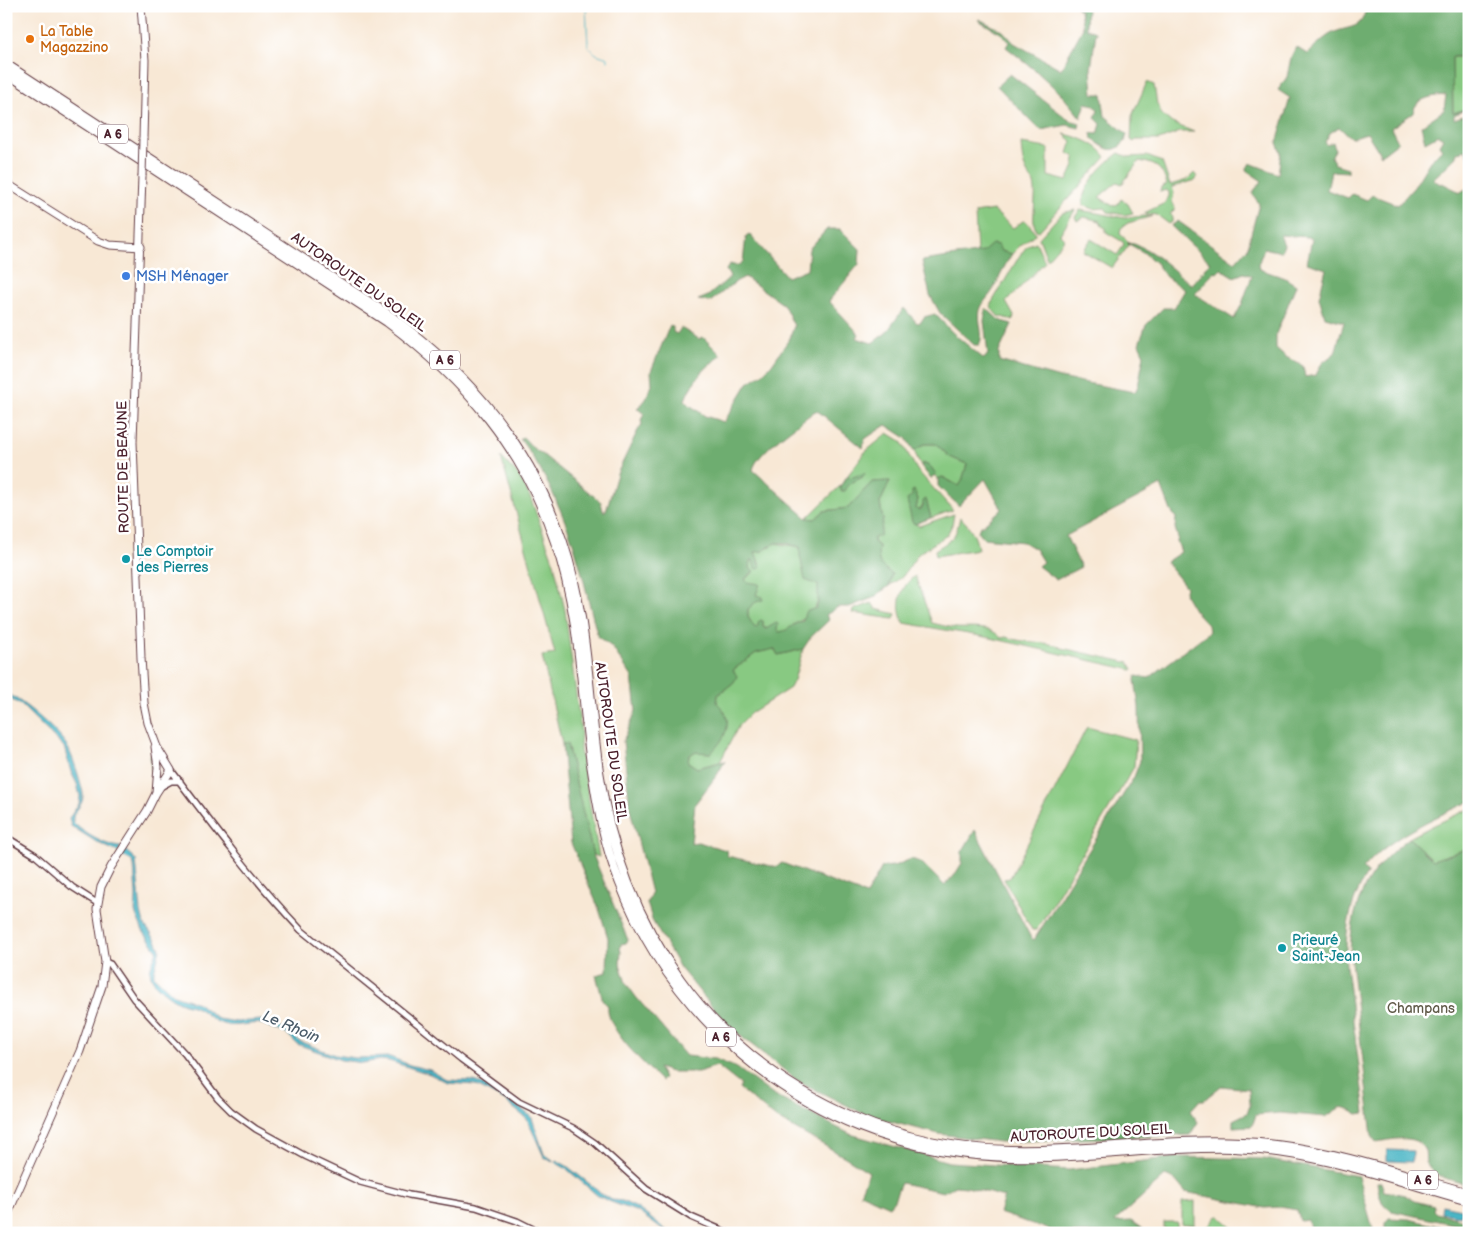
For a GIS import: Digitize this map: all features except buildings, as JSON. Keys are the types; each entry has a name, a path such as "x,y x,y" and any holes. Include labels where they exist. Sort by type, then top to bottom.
{"highway":[{"name":"AUTOROUTE DU SOLEIL","path":"6,64 398,321 455,369 479,394 502,423 525,459 545,496 559,529 571,569 583,628 603,794 614,843 627,884 648,929 675,973 713,1019 751,1054 794,1085 838,1110 894,1131 943,1143 985,1149 1027,1150 1189,1141 1242,1142 1304,1149 1469,1193"},
{"name":"AUTOROUTE DU SOLEIL","path":"6,73 387,322 439,364 462,386 491,421 515,455 535,492 562,563 577,638 596,795 608,850 619,883 646,940 675,984 708,1024 754,1066 798,1096 851,1123 900,1141 950,1152 992,1157 1027,1158 1181,1149 1242,1149 1303,1156 1367,1167"},
{"name":"AUTOROUTE DU SOLEIL","path":"1378,1170 1469,1201"}],"main road":[{"name":"ROUTE DE BEAUNE","path":"140,6 145,60 141,248 135,341 134,465 142,680 147,717 155,742 171,768"},
{"path":"6,183 98,241 110,245 141,248"},
{"path":"155,742 156,793"},
{"path":"6,1218 80,1051 102,986 105,962 97,903 104,881 171,768 164,768 157,774"}],"street":[{"path":"171,768 278,905 302,930 497,1086 529,1108 584,1135 646,1190 691,1217 728,1233"},
{"path":"161,786 169,782 180,781"},
{"path":"6,837 35,855 72,887 97,903"},
{"path":"105,962 110,964 134,999 185,1054 218,1098 238,1117 256,1129 307,1157 360,1182 410,1195 476,1207 517,1221 541,1233"}],"green space":[{"path":"1076,6 1087,6 1086,28 1096,32 1091,69 1093,94 1102,94 1105,116 1127,134 1125,142 1116,149 1105,148 1092,139 1091,133 1098,134 1101,124 1095,118 1098,110 1094,105 1086,103 1081,118 1060,93 1006,47 1009,42 1002,34 978,20 1003,31 1014,43 1061,69 1083,28 1080,11"},
{"path":"1366,6 1469,6 1469,56 1452,57 1453,113 1469,108 1454,115 1454,119 1469,114 1469,157 1465,150 1457,152 1455,158 1433,179 1459,193 1469,187 1469,802 1426,822 1398,838 1385,847 1363,869 1368,873 1352,906 1348,929 1346,966 1365,1113 1358,1114 1342,1108 1335,1110 1326,1117 1280,1113 1256,1115 1252,1126 1233,1127 1233,1120 1247,1113 1250,1104 1249,1089 1221,1086 1204,1100 1200,1100 1190,1111 1198,1122 1190,1135 1000,1142 939,1134 868,1116 798,1081 729,1027 680,968 653,922 647,903 651,893 630,809 623,741 636,711 632,677 612,647 598,637 570,533 545,478 520,439 523,437 533,448 601,502 603,511 606,511 617,474 642,424 641,420 644,414 637,408 646,399 652,385 651,371 670,325 673,327 673,332 677,334 681,328 699,339 703,337 721,355 700,375 691,387 685,400 705,416 724,422 748,383 762,374 772,364 790,338 794,326 784,305 745,277 710,302 698,300 708,296 730,277 726,270 730,264 737,266 743,262 746,236 749,234 787,277 807,269 809,249 827,229 840,229 860,249 859,264 829,301 859,334 857,338 872,343 886,333 904,308 917,323 921,322 924,317 935,314 953,333 984,359 988,354 984,321 986,308 999,320 1012,324 999,352 999,361 1060,378 1135,392 1144,355 1139,344 1146,325 1163,308 1174,308 1185,290 1166,277 1156,263 1143,252 1127,243 1135,244 1152,253 1192,285 1210,262 1171,226 1178,221 1235,262 1247,249 1259,204 1252,193 1262,181 1246,170 1250,163 1278,174 1281,152 1277,143 1290,98 1278,90 1287,77 1291,57 1296,47 1307,54 1329,35 1358,24 1364,15","holes":["1446,95 1444,110 1421,126 1425,142 1438,135 1443,138 1439,145 1442,149 1430,161 1414,187 1398,205 1372,195 1367,200 1352,194 1348,198 1327,190 1331,171 1348,172 1348,168 1335,164 1331,157 1335,150 1333,142 1327,145 1325,142 1330,133 1339,127 1351,138 1367,133 1381,155 1398,142 1391,128 1413,113 1417,104 1430,97","1280,235 1312,239 1307,263 1326,269 1319,297 1325,317 1344,322 1335,353 1322,363 1316,375 1305,377 1303,366 1286,357 1276,348 1276,334 1296,285 1285,278 1259,269 1258,265 1264,248 1281,252 1284,245","1221,269 1234,277 1244,273 1252,276 1242,304 1234,319 1195,294 1214,272 1217,273","815,411 819,412 863,448 865,439 886,425 906,438 914,451 924,444 936,444 950,457 967,464 959,486 942,477 938,479 938,486 959,506 985,479 1002,509 979,528 978,532 983,538 1023,542 1035,549 1043,562 1038,566 1056,580 1081,567 1066,536 1161,485 1171,511 1176,518 1175,528 1181,552 1166,562 1186,587 1184,593 1194,610 1208,625 1209,632 1149,678 1136,676 1139,707 1140,761 1134,777 1034,940 1031,938 975,830 962,852 962,863 954,876 944,885 921,862 911,859 894,866 882,867 866,895 782,863 776,867 727,856 726,850 698,842 691,843 695,804 725,761 697,768 688,762 689,756 694,752 711,753 721,741 727,728 727,722 723,709 717,703 718,695 734,682 737,676 733,670 756,653 774,649 778,655 803,649 811,637 829,620 826,615 838,607 849,607 873,598 889,586 892,574 880,563 878,556 879,546 874,542 874,538 880,536 883,520 880,503 890,481 872,482 848,508 824,511 815,519 807,518 753,470 762,455 779,438","775,543 785,543 800,547 805,580 818,585 818,603 816,608 805,612 803,621 779,632 777,630 778,624 776,623 766,629 763,627 763,621 761,620 755,628 748,617 748,609 756,602 763,600 763,597 756,595 760,584 747,582 745,579 754,571 750,568 751,560 753,560 755,568 759,569 761,567 755,552 763,551"]},
{"path":"1452,57 1469,57 1469,108 1453,113"},
{"path":"1010,74 1069,120 1080,123 1079,128 1067,125 1041,130 997,86"},
{"path":"1147,82 1154,85 1160,113 1172,123 1194,132 1180,132 1159,140 1136,140 1134,142 1131,140 1132,116"},
{"path":"1064,134 1088,142 1103,152 1106,157 1039,231 1036,230 1034,225 1034,184 1025,167 1021,144 1048,148 1048,176 1067,181 1074,166 1075,157 1068,153 1072,141"},
{"path":"1119,153 1128,157 1147,156 1162,162 1170,185 1187,180 1194,173 1197,177 1196,180 1172,187 1174,193 1172,202 1175,209 1170,214 1173,216 1172,222 1169,224 1157,215 1144,213 1165,203 1169,192 1166,190 1160,192 1161,188 1167,185 1161,171 1154,165 1139,161 1122,184 1117,182 1099,197 1113,206 1118,204 1121,199 1128,204 1133,213 1124,215 1108,212 1105,208 1094,209 1083,205 1083,198 1090,183 1101,169"},
{"path":"993,210 1013,228 1026,221 1036,233 1012,254 1001,251 977,253 975,213"},
{"path":"1075,210 1060,234 1064,238 1063,241 1047,259 1039,238 1062,213"},
{"path":"1080,210 1125,218 1153,216 1128,223 1121,228 1120,234 1130,243 1128,243 1129,245 1112,268 1083,251 1091,239 1117,255 1124,245 1123,242 1106,232 1106,228 1102,226 1100,221 1084,217 1077,221 1075,217"},
{"path":"1036,242 1045,262 1006,302 1014,316 1013,320 998,316 992,309 991,304 1020,255 1028,245"},
{"path":"992,244 998,245 1001,251 1012,254 993,290 981,307 979,314 981,341 979,345 974,345 940,313 930,295 922,261 983,252"},
{"path":"888,433 901,441 917,470 953,510 931,518 926,500 920,510 916,509 918,499 914,490 912,522 919,526 954,514 952,525 947,535 918,554 903,576 889,586 892,574 880,563 878,556 879,546 874,542 874,538 883,520 880,503 890,481 872,482 848,508 824,511 815,519 807,518 840,486 841,491 848,484 863,477 850,478 848,475 865,452"},
{"path":"924,444 936,444 950,457 967,464 959,486 943,477 938,479 931,467 923,463 921,466 914,451"},
{"path":"501,457 520,477 531,499 554,563 565,610 581,732 580,749 599,857 593,855 567,744 562,744 542,656 555,654"},
{"path":"923,463 931,467 936,474 931,479 921,466"},
{"path":"864,473 862,477 850,484 845,491 841,491 840,486 848,475 850,478"},
{"path":"914,490 918,499 916,509 920,510 923,507 923,501 926,499 931,518 915,524 912,522 907,500 912,496 912,491"},
{"path":"960,517 972,532 978,549 936,556 935,550 950,540 955,534"},
{"path":"775,543 800,547 804,563 816,580 819,591 818,602 812,612 783,631 763,627 763,621 755,629 748,617 748,609 756,601 756,596 745,579 753,573 750,568 751,560 761,564 755,556 755,552 763,551"},
{"path":"915,576 932,623 956,628 986,629 1001,638 1006,637 1020,641 1049,644 1128,661 1133,669 986,637 904,623 901,617 900,597 906,585"},
{"path":"872,603 876,609 896,614 894,619 852,613 853,610"},
{"path":"774,649 778,655 803,649 790,688 751,713 739,725 720,762 697,768 688,762 689,756 694,752 711,753 718,695 734,682 733,670 756,653"},
{"path":"1087,727 1136,740 1134,767 1041,923 1036,930 1032,930 1004,879 1010,878"},
{"path":"562,744 567,744 593,855 628,940 626,943 621,944 620,948 620,964 626,983 686,1056 715,1059 737,1068 773,1095 850,1134 949,1162 1069,1170 1177,1157 1264,1159 1358,1176 1374,1233 1313,1233 1308,1220 1300,1221 1297,1210 1280,1207 1265,1208 1185,1192 1175,1180 1165,1176 1114,1222 1131,1221 1148,1233 1060,1233 999,1213 1004,1197 967,1187 955,1186 943,1192 901,1183 894,1200 889,1206 860,1193 869,1172 777,1119 739,1089 741,1085 717,1066 698,1072 671,1072 658,1068 664,1078 661,1081 619,1036 609,1015 608,1006 603,1001 596,975 607,972 608,938 599,909 571,843"},
{"path":"151,753 155,759 152,789 150,755"},
{"path":"1469,809 1469,848 1433,860 1409,838 1432,826"},
{"name":"Champans","path":"1409,838 1433,860 1469,848 1469,1185 1435,1173 1426,1162 1424,1149 1415,1141 1395,1139 1376,1142 1372,1136 1350,953 1351,934 1358,902 1372,874 1394,850"},
{"path":"1377,1182 1381,1182 1384,1191 1405,1195 1415,1201 1434,1206 1433,1210 1436,1213 1467,1221 1466,1227 1392,1211 1379,1195"},
{"path":"1195,1201 1195,1225 1182,1225 1182,1202"},
{"path":"1218,1215 1239,1233 1203,1233"},
{"path":"1389,1218 1409,1219 1467,1233 1385,1233 1385,1223"},
{"path":"1164,1222 1177,1222 1177,1233 1164,1233"}],"water":[{"path":"6,693 38,715 54,730 67,747 76,768 83,794 82,803 74,815 73,822 95,838 121,847 118,852 98,843 71,826 69,818 79,804 80,796 64,747 21,705 6,697"},
{"path":"125,850 136,860 144,924 160,949 154,976 174,995 198,1003 218,1019 237,1022 261,1020 289,1031 299,1041 335,1055 355,1058 390,1057 430,1070 447,1080 474,1081 491,1088 532,1118 544,1154 553,1161 544,1157 527,1119 505,1101 475,1085 448,1083 430,1074 389,1061 380,1060 363,1063 341,1060 297,1044 287,1034 262,1024 222,1024 197,1008 179,1002 167,994 152,980 151,966 157,950 143,931 135,912 134,865 132,861 121,855"},
{"path":"1387,1150 1413,1151 1412,1162 1387,1161"},
{"path":"556,1160 567,1166 601,1194 612,1200 622,1201 637,1208 670,1233 667,1233 638,1212 598,1196 568,1170 555,1162"},
{"path":"1442,1205 1461,1209 1460,1216 1441,1213"}],"waterway":[{"path":"586,6 588,46 596,54 608,58 608,61"}],"place":[{"name":"La Table Magazzino","path":"30,39"},
{"name":"MSH Ménager","path":"126,276"},
{"name":"Le Comptoir des Pierres","path":"126,559"},
{"name":"Prieuré Saint-Jean","path":"1282,948"}],"water label":[{"name":"Le Rhoin","path":"291,1027"}]}
